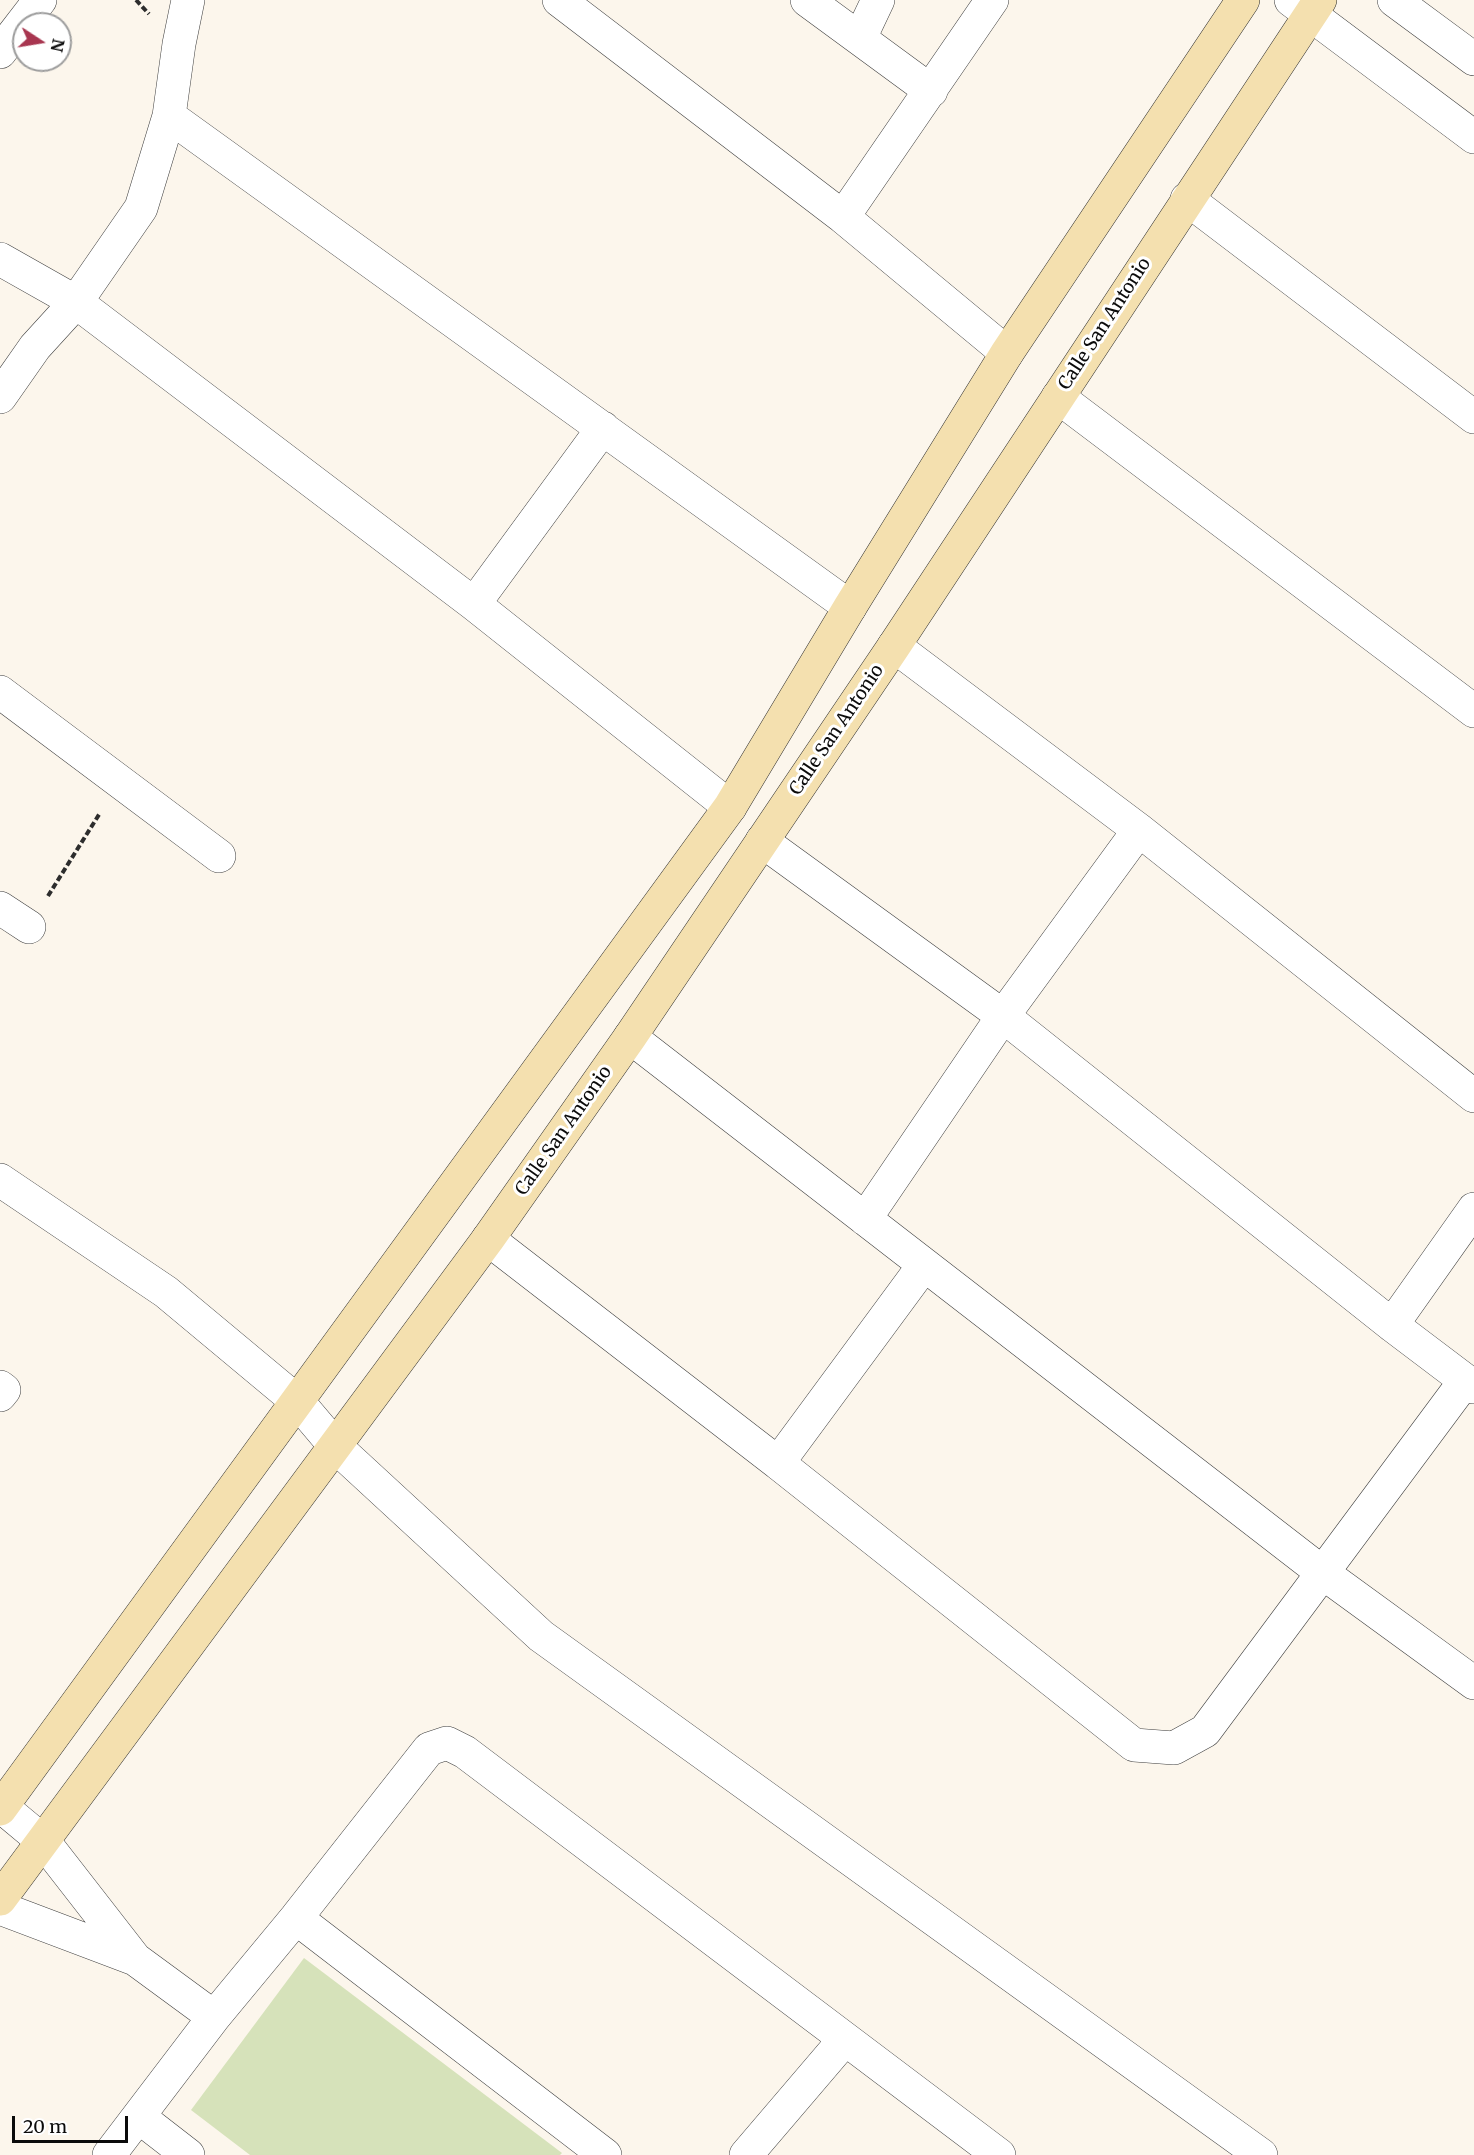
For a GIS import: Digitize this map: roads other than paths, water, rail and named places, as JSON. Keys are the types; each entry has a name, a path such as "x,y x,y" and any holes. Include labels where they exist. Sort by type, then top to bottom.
{"street":[{"path":"0,51 40,0"},
{"path":"0,397 35,347 76,302 141,208 169,116 188,0"},
{"path":"559,0 843,218 1007,353"},
{"path":"807,0 931,91"},
{"path":"860,38 878,0"},
{"path":"843,218 992,0"},
{"path":"135,1959 44,1842 1,1808 730,807 1007,353 1244,0"},
{"path":"1394,0 1474,59"},
{"path":"1307,4 1474,137"},
{"name":"Calle San Antonio","path":"0,1899 336,1447 488,1239 630,1037 894,646 1058,397 1187,199 1307,4"},
{"path":"169,116 850,607"},
{"path":"1187,199 1474,417"},
{"path":"0,259 76,302 474,604 730,807"},
{"path":"1058,397 1474,711"},
{"path":"474,604 603,428"},
{"path":"894,646 1139,830 1474,1096"},
{"path":"0,692 219,856"},
{"path":"865,1219 1003,1016 1139,830"},
{"path":"488,1239 778,1463 1134,1745 1173,1748 1205,1731 1323,1573 1470,1384 1392,1325 1003,1016 762,841"},
{"path":"0,908 28,927"},
{"path":"630,1037 1323,1573 1474,1683"},
{"path":"0,1180 166,1292 298,1402 336,1447 542,1636 1261,2155"},
{"path":"1392,1325 1474,1209"},
{"path":"778,1463 924,1265"},
{"path":"0,1387 4,1390 0,1395"},
{"path":"109,2155 214,2017 296,1918 429,1749 447,1743 465,1752 999,2155"},
{"path":"0,1908 135,1959 214,2017"},
{"path":"296,1918 605,2155"},
{"path":"746,2155 845,2039"},
{"path":"139,2116 188,2155"}]}
